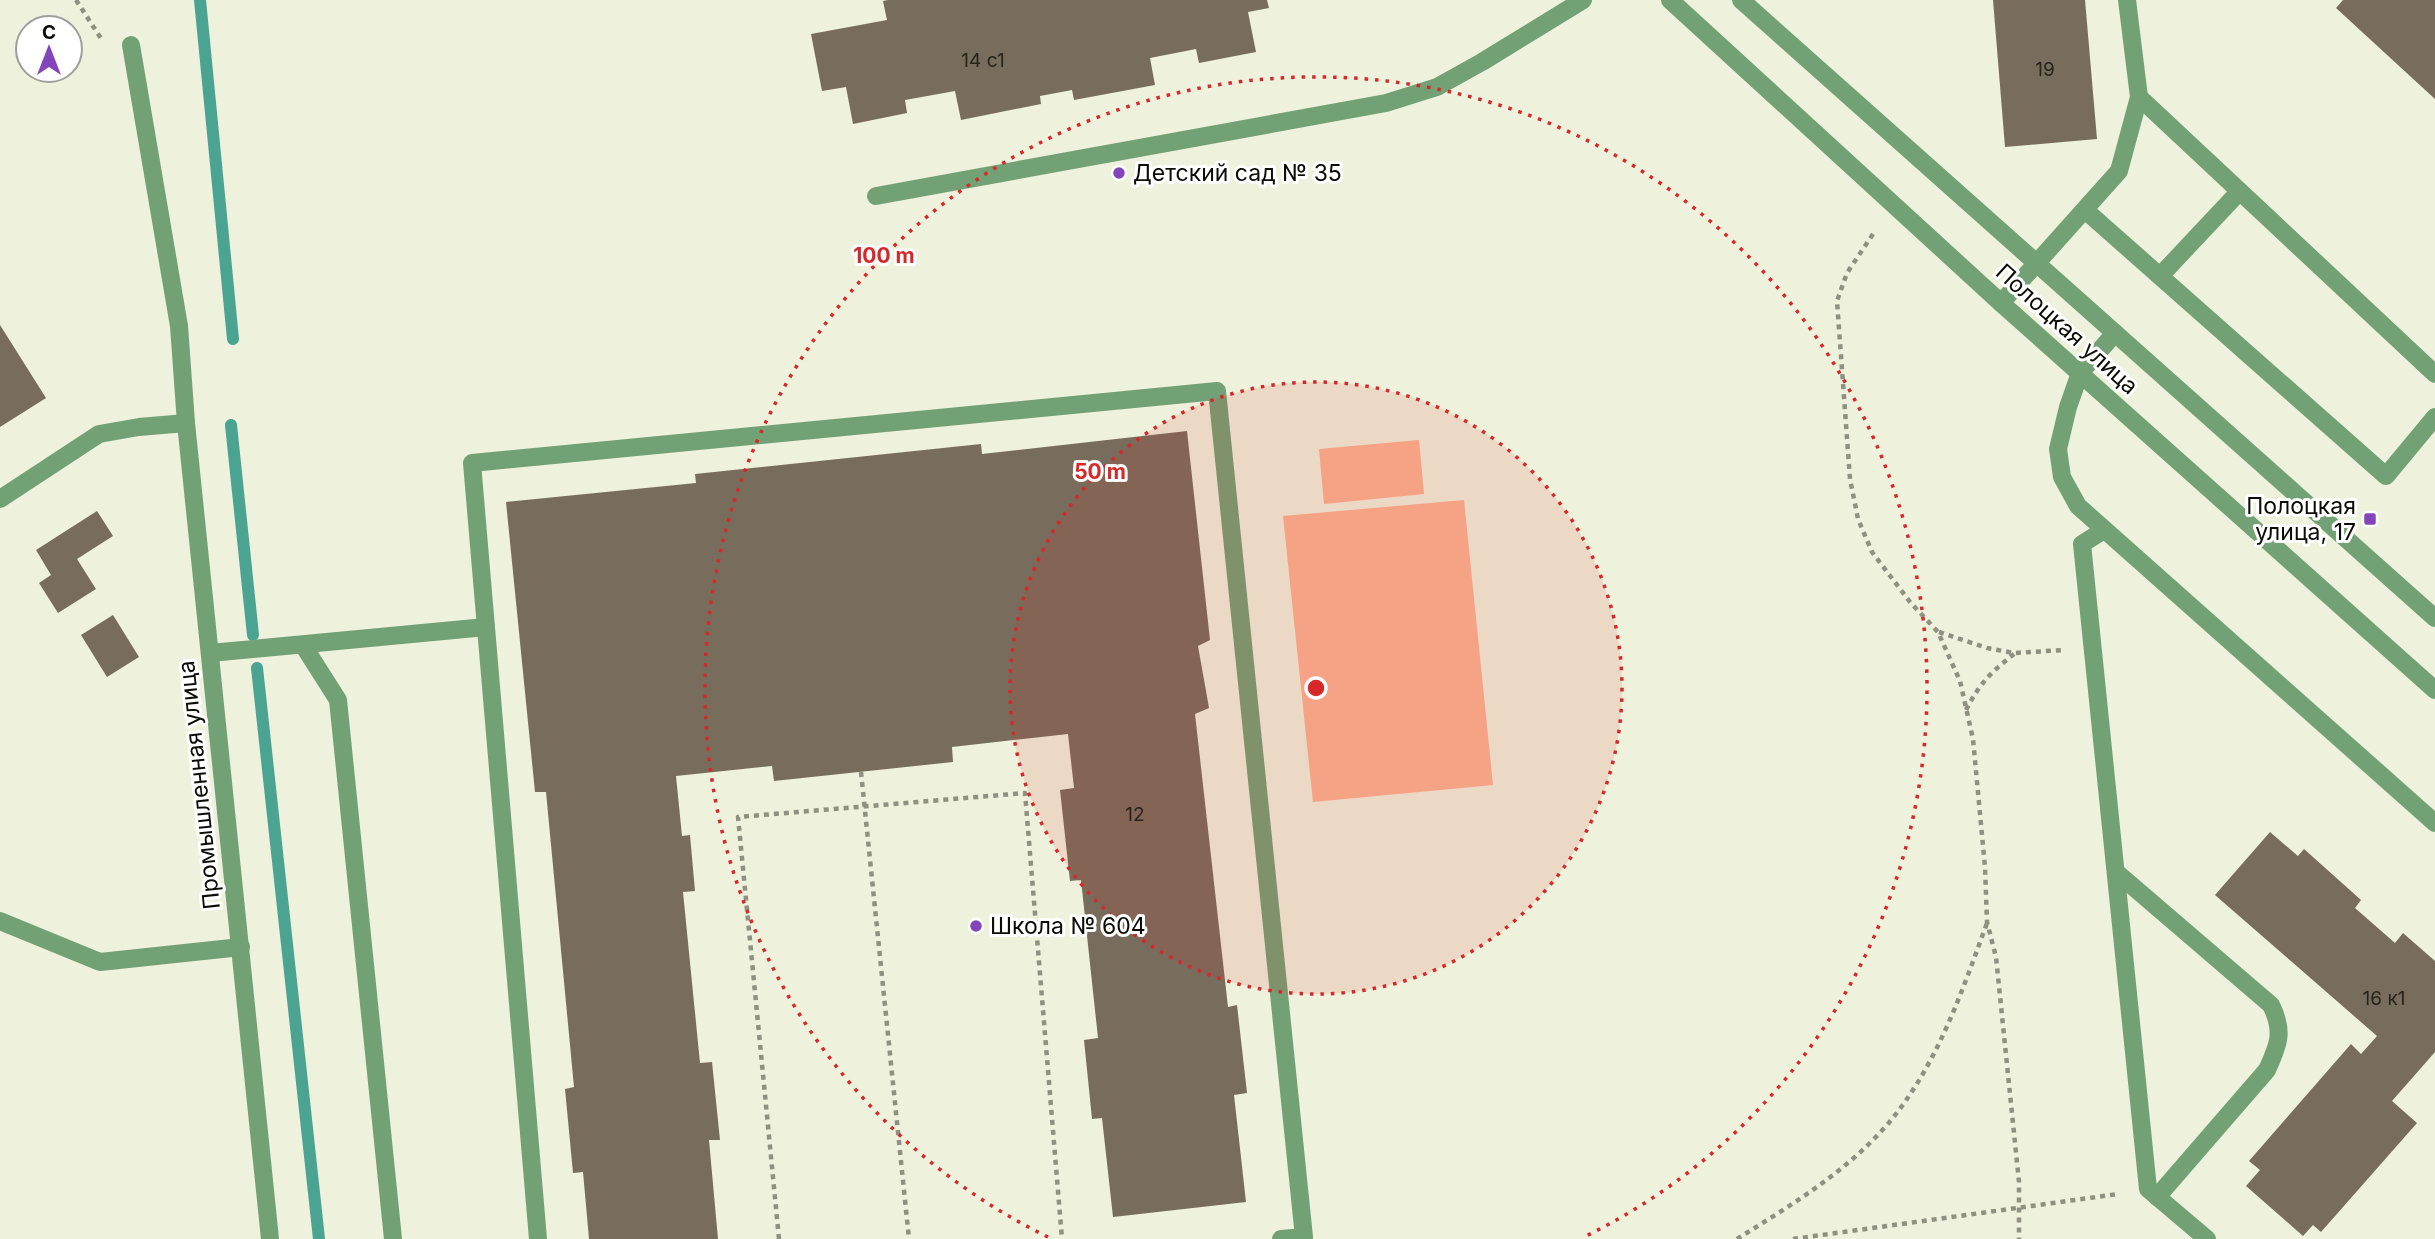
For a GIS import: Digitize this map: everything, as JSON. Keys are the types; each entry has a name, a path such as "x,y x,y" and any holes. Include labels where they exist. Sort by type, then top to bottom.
{"street":[{"path":"876,196 1386,103 1437,87 1583,0"},
{"name":"Полоцкая улица","path":"1670,0 2001,303 2435,690"},
{"name":"Полоцкая улица","path":"1741,0 2435,618"},
{"path":"2001,303 2119,171 2139,97 2127,0"},
{"name":"Промышленная улица","path":"131,45 179,327 186,423 270,1239"},
{"path":"2139,97 2435,374"},
{"path":"2160,276 2239,192"},
{"path":"2085,210 2386,476 2435,416"},
{"path":"2115,333 2080,373 2058,449 2062,477 2078,506 2435,822"},
{"path":"538,1239 472,463 1217,390 1304,1237 1281,1239"},
{"path":"0,499 99,434 186,423"},
{"path":"2104,530 2082,544 2153,1193 2207,1239"},
{"path":"210,653 486,627"},
{"path":"303,645 338,700 393,1239"},
{"path":"2116,872 2271,1005 2279,1022 2278,1047 2267,1070 2153,1193"},
{"path":"0,921 100,962 240,947"}],"path":[{"path":"1873,234 1847,273 1837,301 1850,479 1858,519 1872,552 1910,602 1938,632 1960,681 1973,739 1985,867 1987,922 1996,957 2019,1182 2018,1239"},
{"path":"1938,632 1987,648 2014,653 2093,648"},
{"path":"1966,710 1979,685 2014,653"},
{"path":"861,772 909,1239"},
{"path":"779,1239 738,817 1025,793 1062,1239"},
{"path":"1737,1239 1837,1172 1900,1108 1924,1073 1944,1033 1987,922"},
{"path":"1793,1239 2153,1193"}],"shaded area":[{"path":"1419,440 1424,494 1324,504 1319,449"},
{"path":"1464,500 1493,785 1313,802 1283,516"}],"building":[{"path":"1267,0 1269,8 1248,12 1256,52 1199,63 1196,49 1150,58 1155,85 1074,100 1072,90 1040,96 1041,104 961,120 955,91 905,100 907,113 853,124 846,87 822,91 811,34 887,20 883,1"},
{"path":"1993,0 2085,0 2097,139 2005,147"},
{"path":"2343,0 2435,0 2435,99 2336,8"},
{"path":"0,325 46,398 0,427"},
{"path":"1187,431 1210,640 1198,646 1209,708 1195,714 1228,1007 1237,1005 1247,1093 1234,1095 1246,1202 1113,1217 1102,1118 1092,1119 1084,1040 1098,1038 1081,880 1070,881 1060,790 1074,788 1068,734 952,747 953,762 774,781 772,766 676,776 682,836 690,835 695,891 683,892 700,1063 712,1062 720,1140 709,1140 718,1239 589,1239 583,1172 573,1173 565,1089 574,1087 546,792 535,792 506,502 696,483 695,474 981,444 982,454"},
{"path":"97,511 113,536 77,559 96,589 58,613 39,583 51,575 36,550"},
{"path":"113,615 139,657 107,677 81,635"},
{"path":"2270,832 2298,856 2304,849 2361,900 2355,908 2395,943 2403,933 2435,961 2435,1052 2392,1101 2417,1123 2321,1232 2313,1225 2303,1236 2246,1186 2260,1170 2249,1161 2351,1044 2361,1054 2377,1036 2215,895"}],"waterway":[{"path":"200,0 233,339"},
{"path":"231,425 253,635"},
{"path":"257,668 319,1239"}],"place":[{"name":"Детский сад № 35","path":"1119,173"},
{"name":"Полоцкая улица, 17","path":"2370,519"},
{"name":"Школа № 604","path":"976,926"}]}
